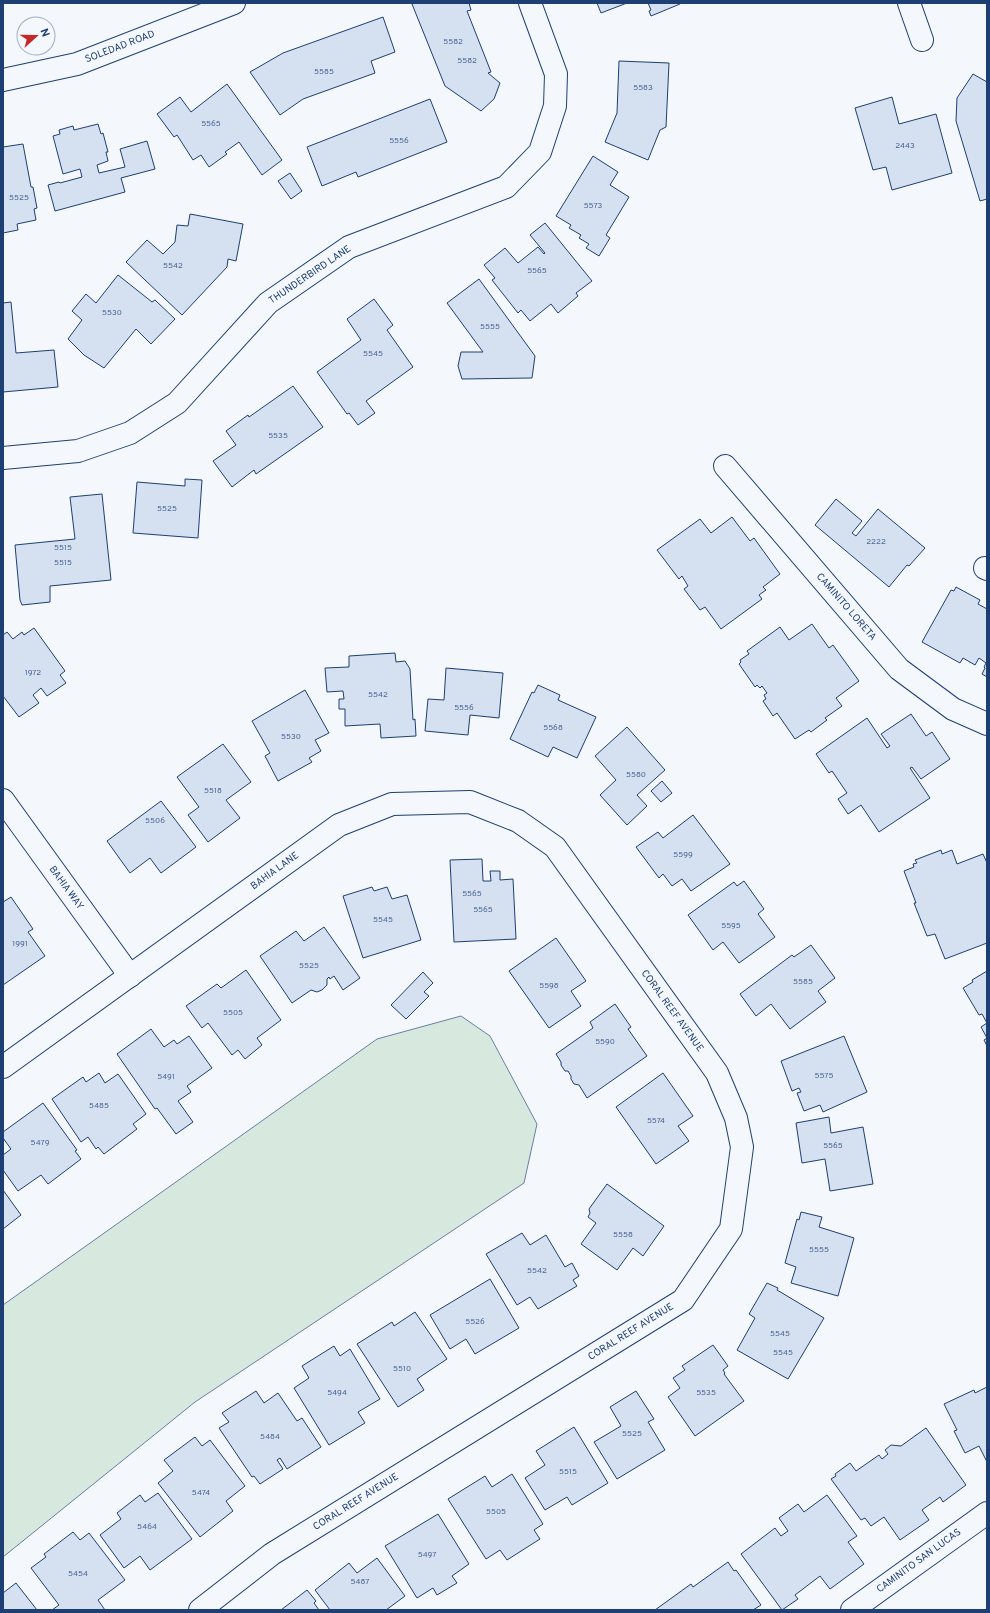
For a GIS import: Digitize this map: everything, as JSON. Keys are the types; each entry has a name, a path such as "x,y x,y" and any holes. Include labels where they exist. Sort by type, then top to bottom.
{"street":[{"name":"SOLEDAD ROAD","path":"3,80 77,64 234,3"},
{"name":"THUNDERBIRD LANE","path":"3,458 78,451 130,434 177,403 268,303 349,247 506,187 540,152 555,106 556,74 530,3"},
{"path":"909,3 922,40"},
{"name":"CAMINITO LORETA","path":"725,466 899,669 953,709 987,724"},
{"name":"BAHIA WAY","path":"3,800 130,976"},
{"name":"BAHIA LANE","path":"3,1067 339,825 392,804 470,802 518,821 555,847 568,867"},
{"name":"CORAL REEF AVENUE","path":"200,1610 272,1554 683,1300 731,1229 742,1147 736,1118 717,1073 568,867"},
{"name":"CAMINITO SAN LUCAS","path":"852,1610 987,1513"}],"shaded area":[{"path":"461,1016 490,1036 537,1124 524,1183 195,1402 3,1557 3,1305 377,1039"}],"building":[{"path":"469,3 471,10 467,11 491,72 488,73 500,83 494,99 481,111 445,86 412,4"},
{"path":"597,3 627,3 601,13"},
{"path":"648,3 680,4 651,16 649,11 651,10"},
{"path":"383,17 395,52 371,61 375,73 303,99 280,115 250,72 283,53"},
{"path":"619,61 669,63 666,127 660,130 648,160 605,142 617,113"},
{"path":"973,74 987,82 987,199 980,201 956,121 957,98"},
{"path":"227,84 282,160 262,175 239,142 225,152 227,154 209,167 201,155 193,160 177,135 174,137 157,114 180,97 191,112"},
{"path":"892,97 899,124 936,114 952,173 892,190 886,167 873,170 855,108"},
{"path":"430,99 447,142 358,177 356,172 322,186 307,147"},
{"path":"98,124 101,134 103,133 108,152 106,152 108,161 97,165 99,173 125,167 120,149 147,141 155,169 121,178 125,192 55,211 48,185 82,177 80,169 63,174 53,136 60,134 59,130 73,126 74,130"},
{"path":"23,144 31,187 33,187 37,208 34,209 36,220 17,224 18,230 3,233 3,147"},
{"path":"593,156 618,172 610,185 629,197 606,235 610,238 599,256 586,248 589,244 579,238 581,235 569,228 571,225 556,216"},
{"path":"290,173 302,191 291,199 278,181"},
{"path":"190,214 243,224 236,261 228,259 227,267 182,315 126,262 147,240 163,254 175,242 177,225 188,226"},
{"path":"545,223 592,281 576,293 578,296 558,313 551,304 530,321 521,310 518,313 492,280 495,278 484,265 505,248 518,263 538,247 544,254 545,253 530,235"},
{"path":"118,275 152,302 155,300 175,319 151,344 136,329 104,368 84,355 68,339 82,320 72,311 86,294 96,303"},
{"path":"479,279 535,356 532,378 462,379 458,366 461,352 483,352 447,303"},
{"path":"374,299 393,325 387,330 413,367 366,401 375,413 358,425 349,413 347,414 317,372 361,340 347,319"},
{"path":"11,302 16,353 54,350 58,387 3,392 3,303"},
{"path":"293,386 323,427 256,474 254,470 232,487 213,461 236,445 226,431 248,415 249,417"},
{"path":"185,479 202,480 198,538 133,533 137,482 185,486"},
{"path":"102,494 111,580 50,586 50,602 22,605 20,600 15,545 75,539 70,497"},
{"path":"836,499 862,521 852,533 856,536 878,509 925,548 909,566 907,565 889,587 815,525"},
{"path":"732,517 750,541 754,538 780,574 763,587 766,590 759,595 762,599 721,629 705,607 700,610 684,589 688,586 682,576 679,579 657,550 700,519 711,533"},
{"path":"956,587 980,600 978,604 987,609 987,677 982,674 986,663 979,658 975,665 963,658 960,663 922,642 951,590 954,591"},
{"path":"812,624 829,648 833,645 859,681 836,698 842,706 825,718 827,720 811,732 809,730 795,739 777,713 773,716 763,701 766,699 764,695 767,693 762,686 760,688 757,685 755,687 739,664 741,662 740,660 749,654 747,651 780,627 789,640"},
{"path":"34,628 65,671 60,675 66,683 47,696 41,688 33,695 39,703 19,717 3,696 3,635 7,632 13,639 22,632 24,635"},
{"path":"395,653 396,662 405,661 410,669 413,720 415,719 416,736 381,738 380,724 345,726 345,709 339,709 339,699 344,699 343,691 327,692 325,668 349,667 349,656"},
{"path":"446,668 503,673 499,718 470,715 468,735 425,731 428,699 444,700"},
{"path":"538,685 560,695 558,700 596,717 577,758 553,747 548,757 510,739 532,692 534,693"},
{"path":"305,690 329,733 315,740 321,751 309,758 312,762 278,781 265,756 270,753 252,721"},
{"path":"911,714 926,736 932,732 950,759 921,779 912,767 910,768 930,798 879,832 861,805 848,814 838,799 847,793 832,771 829,773 816,754 867,718 887,748 890,746 881,734"},
{"path":"627,727 665,770 637,795 647,806 627,825 600,795 616,780 595,756"},
{"path":"223,744 251,782 226,800 240,818 208,842 188,815 199,807 177,777"},
{"path":"662,781 672,793 661,802 651,791"},
{"path":"161,801 196,847 161,873 150,858 130,873 107,841"},
{"path":"693,815 730,864 691,891 682,879 672,886 663,874 659,878 636,847 658,832 663,838"},
{"path":"941,850 942,854 952,850 957,864 983,854 987,863 987,943 945,959 935,934 927,936 914,903 916,903 904,871 914,867 913,864 917,863 915,860"},
{"path":"482,859 483,881 491,881 490,871 500,871 500,880 513,879 516,939 454,942 450,860"},
{"path":"744,881 764,909 758,914 775,937 739,963 723,942 713,950 688,915 734,882 737,886"},
{"path":"372,887 374,891 387,887 392,899 407,895 421,940 363,958 343,896"},
{"path":"11,897 33,929 28,932 45,956 3,985 3,902"},
{"path":"324,927 360,978 343,990 334,976 330,979 329,977 327,979 327,985 322,990 317,992 311,990 292,1003 260,956 296,931 304,941"},
{"path":"556,938 586,981 571,991 581,1006 549,1028 509,971"},
{"path":"811,945 835,978 818,991 826,1002 790,1029 771,1004 756,1016 740,994 792,955 794,957"},
{"path":"246,970 281,1020 257,1038 262,1045 245,1059 238,1050 232,1055 208,1023 202,1028 186,1006 217,984 221,988"},
{"path":"987,971 987,1023 982,1014 979,1015 963,988 973,982 972,980"},
{"path":"423,972 433,983 424,992 429,996 406,1019 391,1005"},
{"path":"615,1004 631,1027 628,1029 647,1056 587,1098 579,1085 574,1084 568,1071 565,1071 556,1054 593,1028 590,1022"},
{"path":"987,1023 987,1038 981,1027"},
{"path":"151,1029 164,1047 174,1040 177,1044 189,1036 212,1068 187,1086 191,1092 178,1101 193,1122 176,1134 157,1108 155,1109 117,1054"},
{"path":"844,1036 867,1092 823,1112 820,1105 804,1111 797,1093 801,1092 799,1088 792,1091 781,1061"},
{"path":"987,1038 987,1046 984,1040"},
{"path":"99,1073 105,1083 118,1074 146,1114 133,1124 137,1129 104,1154 98,1147 96,1149 88,1137 81,1142 52,1099 83,1077 86,1082"},
{"path":"663,1073 693,1116 678,1126 689,1141 656,1164 616,1107"},
{"path":"43,1103 77,1150 75,1151 81,1159 48,1184 41,1175 18,1191 3,1170 3,1155 11,1149 3,1138 3,1132"},
{"path":"829,1117 831,1133 863,1127 873,1184 830,1191 825,1159 802,1163 796,1123"},
{"path":"607,1184 664,1226 643,1256 633,1248 617,1270 581,1244 596,1223 588,1217 590,1213 589,1209"},
{"path":"3,1190 21,1215 3,1229"},
{"path":"801,1212 822,1217 819,1227 854,1238 838,1296 791,1283 796,1267 785,1263 797,1219 799,1220"},
{"path":"522,1233 530,1245 546,1235 565,1267 572,1263 579,1276 573,1280 577,1286 538,1309 530,1297 517,1305 486,1254"},
{"path":"490,1279 519,1328 475,1354 466,1339 450,1349 430,1315"},
{"path":"767,1283 778,1288 777,1290 824,1318 788,1379 737,1350 755,1318 749,1314"},
{"path":"415,1312 447,1359 417,1379 424,1390 398,1407 357,1344 392,1322 394,1326"},
{"path":"713,1345 728,1366 723,1370 725,1373 724,1374 744,1401 695,1436 668,1397 680,1388 673,1378 685,1370 682,1366"},
{"path":"334,1346 340,1356 350,1349 380,1399 358,1412 365,1423 329,1445 294,1388 309,1378 302,1366"},
{"path":"987,1387 987,1462 979,1446 965,1453 954,1431 957,1430 944,1404 974,1390 975,1393"},
{"path":"256,1391 264,1403 278,1393 297,1421 302,1418 321,1447 287,1469 280,1458 277,1460 283,1469 260,1484 254,1476 252,1477 219,1428 229,1422 222,1413"},
{"path":"636,1391 654,1419 648,1422 665,1450 617,1479 594,1442 621,1426 610,1407"},
{"path":"574,1427 608,1483 572,1505 567,1497 545,1510 525,1478 545,1465 536,1451"},
{"path":"926,1428 966,1485 943,1502 940,1497 922,1510 929,1520 900,1540 884,1517 871,1526 865,1518 861,1520 831,1479 836,1476 835,1474 850,1463 856,1471 879,1455 882,1459 888,1454 885,1450 891,1445 901,1446"},
{"path":"195,1437 202,1446 210,1440 245,1486 226,1501 233,1511 200,1537 158,1483 173,1471 164,1460"},
{"path":"512,1474 543,1524 534,1530 540,1539 507,1560 500,1550 486,1559 448,1499 485,1476 492,1487"},
{"path":"158,1493 192,1539 150,1570 140,1556 124,1568 100,1535 121,1519 117,1513 140,1495 145,1502"},
{"path":"827,1495 857,1536 848,1542 864,1564 830,1589 820,1576 795,1595 798,1599 782,1610 741,1554 775,1528 781,1536 788,1531 779,1518 798,1504 804,1512"},
{"path":"438,1514 469,1564 452,1576 457,1583 437,1595 433,1588 417,1598 385,1546"},
{"path":"73,1532 80,1540 89,1533 125,1580 98,1600 105,1610 52,1610 59,1605 31,1568 46,1557 44,1554"},
{"path":"377,1558 405,1596 386,1610 330,1610 315,1590 349,1563 357,1573"},
{"path":"728,1562 734,1571 736,1570 761,1605 753,1610 655,1610 691,1584 693,1587"},
{"path":"16,1583 37,1610 3,1610 3,1593"},
{"path":"307,1590 316,1601 314,1603 319,1610 281,1610"}]}
